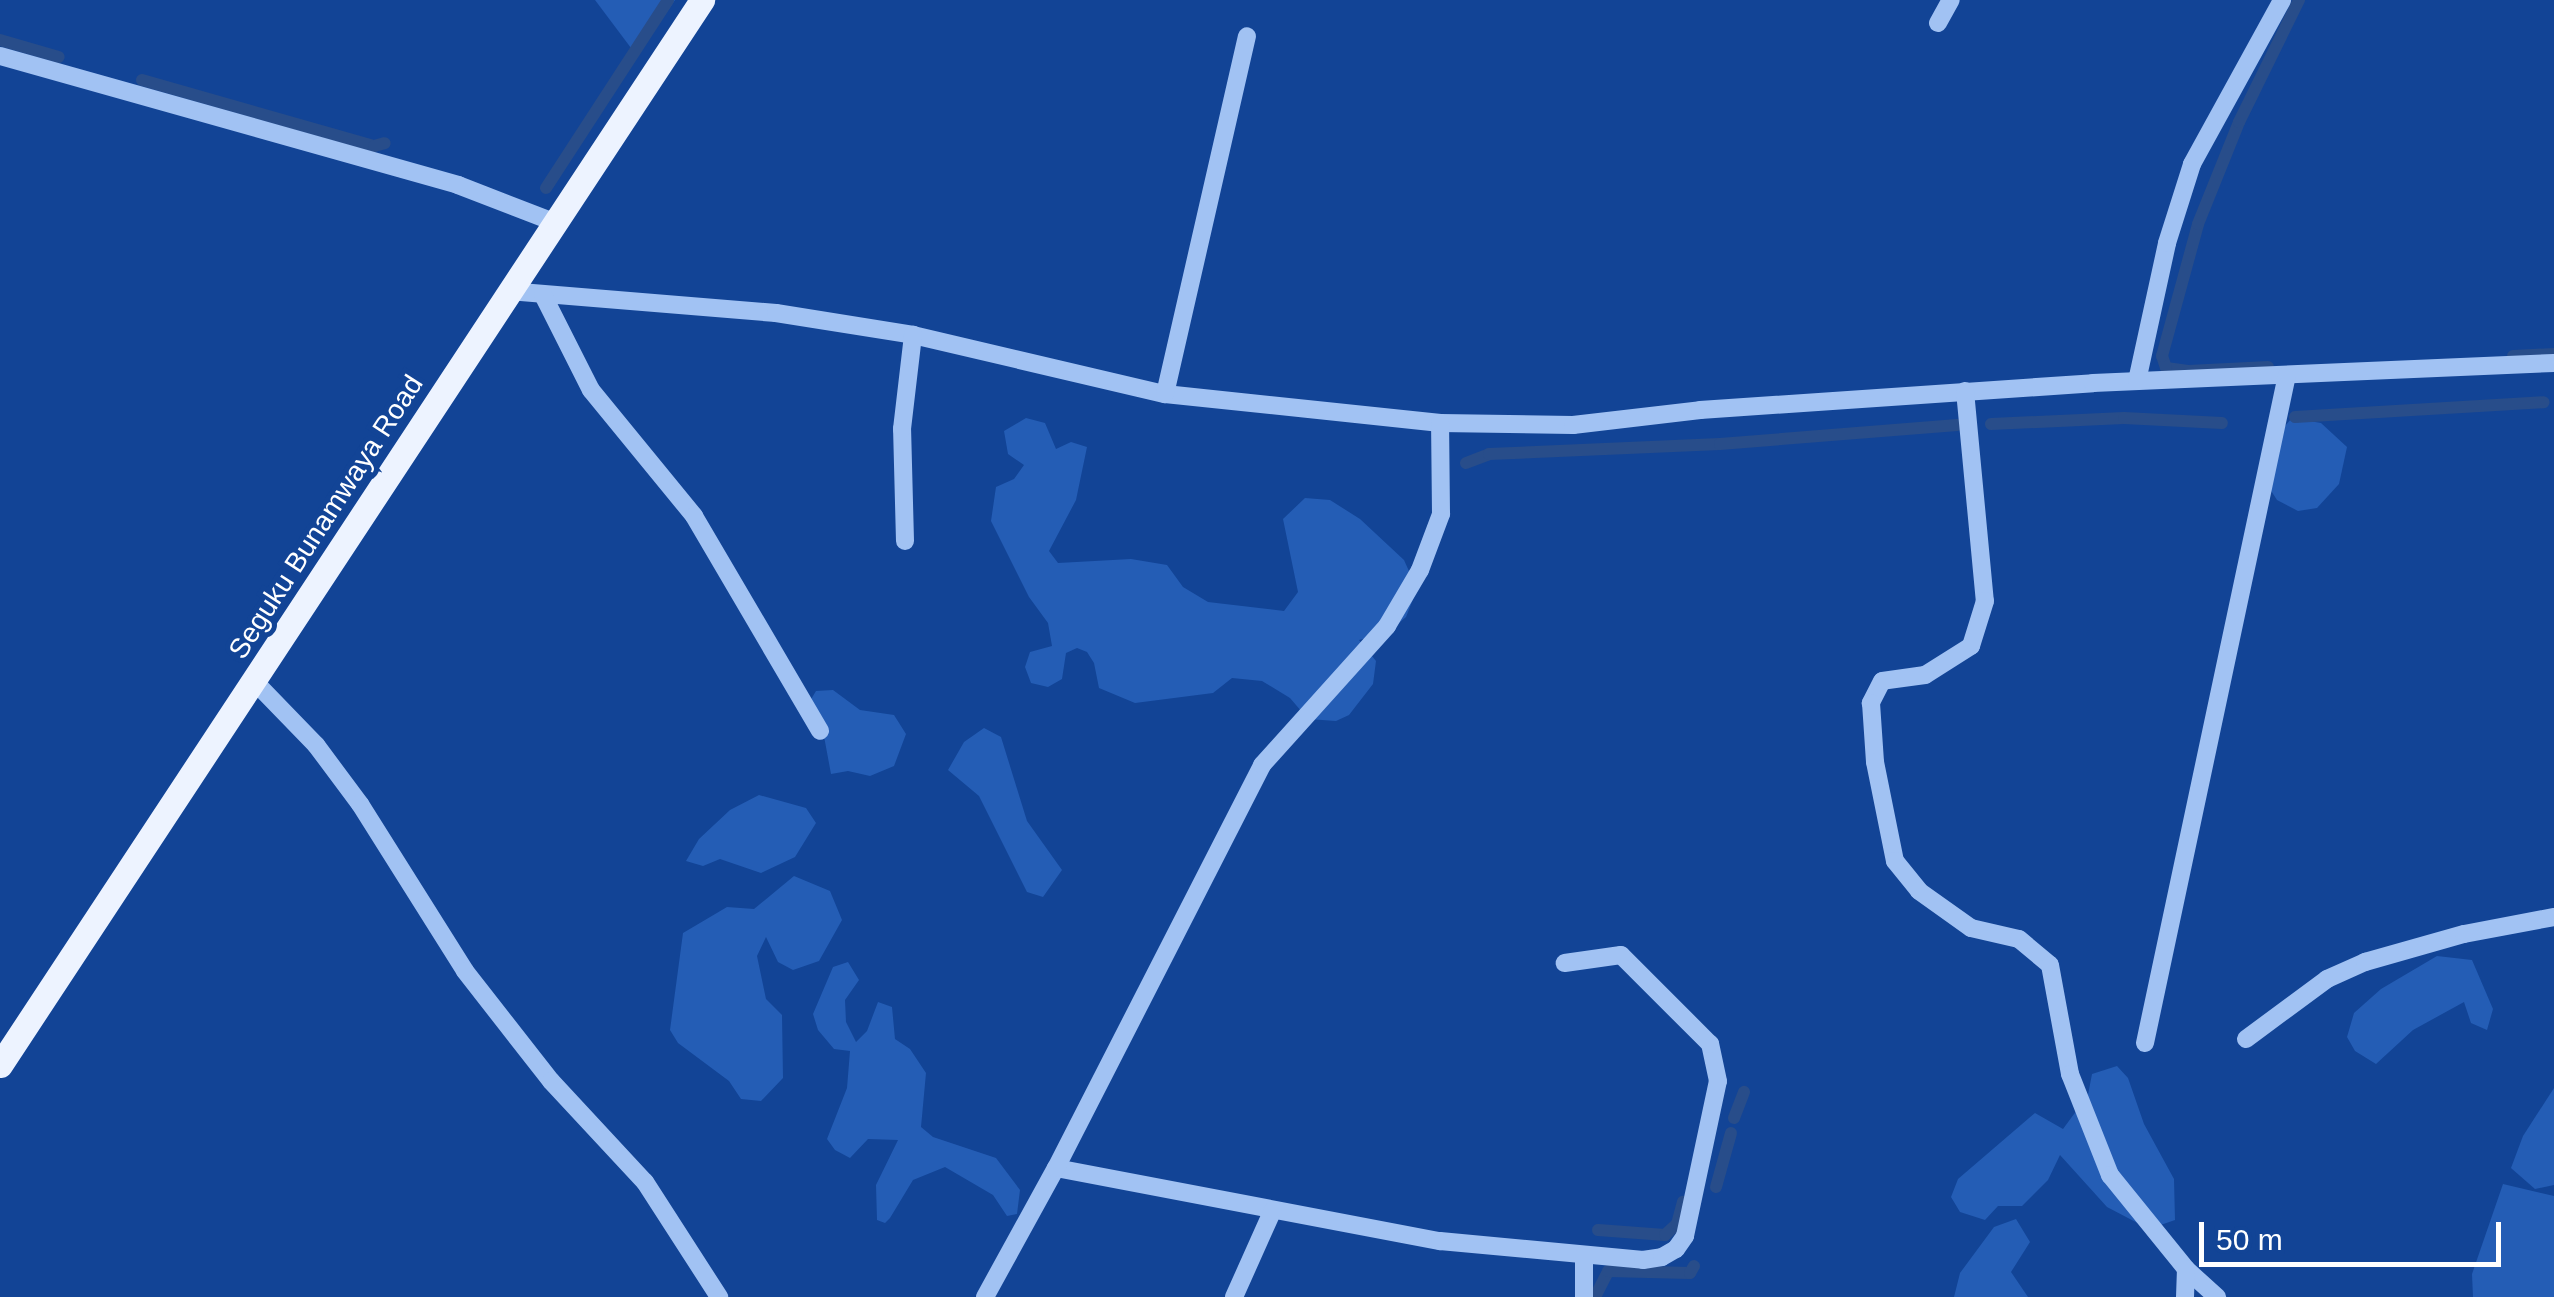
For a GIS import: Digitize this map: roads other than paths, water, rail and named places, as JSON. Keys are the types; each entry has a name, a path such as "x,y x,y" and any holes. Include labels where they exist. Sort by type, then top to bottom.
{"main road":[{"name":"Seguku Bunamwaya Road","path":"0,1066 702,0"}],"street":[{"path":"1938,23 1951,0"},
{"path":"2137,381 2167,242 2192,164 2282,0"},
{"path":"1165,394 1247,36"},
{"path":"0,56 458,184 554,222"},
{"path":"508,291 776,313 913,335 1165,394 1440,423 1573,425 1700,410 1965,391 2554,363"},
{"path":"543,295 591,390 694,516 820,731"},
{"path":"905,542 902,430 913,335"},
{"path":"2145,1044 2287,375"},
{"path":"1965,391 1985,601 1972,646 1925,675 1882,681 1871,703 1874,762 1895,861 1919,891 1971,928 2020,939 2050,965 2070,1074 2110,1176 2186,1269 2217,1297"},
{"path":"985,1297 1056,1168 1262,766 1387,626 1420,570 1440,514 1440,423"},
{"path":"255,682 327,760 360,804 465,971 552,1081 645,1182 719,1297"},
{"path":"2246,1039 2327,979 2365,962 2464,934 2554,916"},
{"path":"1056,1168 1440,1241 1643,1260 1676,1249 1685,1236 1718,1080 1710,1044 1621,955 1566,963"},
{"path":"1234,1297 1273,1210"},
{"path":"1584,1255 1584,1297"},
{"path":"2185,1297 2186,1269"}],"waterway":[{"path":"546,188 668,0"},
{"path":"2268,367 2188,371 2166,368 2162,356 2198,224 2239,122 2299,0"},
{"path":"0,40 59,57"},
{"path":"142,80 374,146 385,143"},
{"path":"2513,356 2554,354"},
{"path":"2295,417 2544,402"},
{"path":"1991,424 2124,418 2222,423"},
{"path":"1466,463 1489,454 1720,444 1957,425"},
{"path":"1734,1118 1744,1092"},
{"path":"1716,1187 1731,1133"},
{"path":"1598,1230 1665,1235 1677,1224 1683,1202"},
{"path":"1595,1297 1608,1271 1690,1273 1694,1266"}]}
